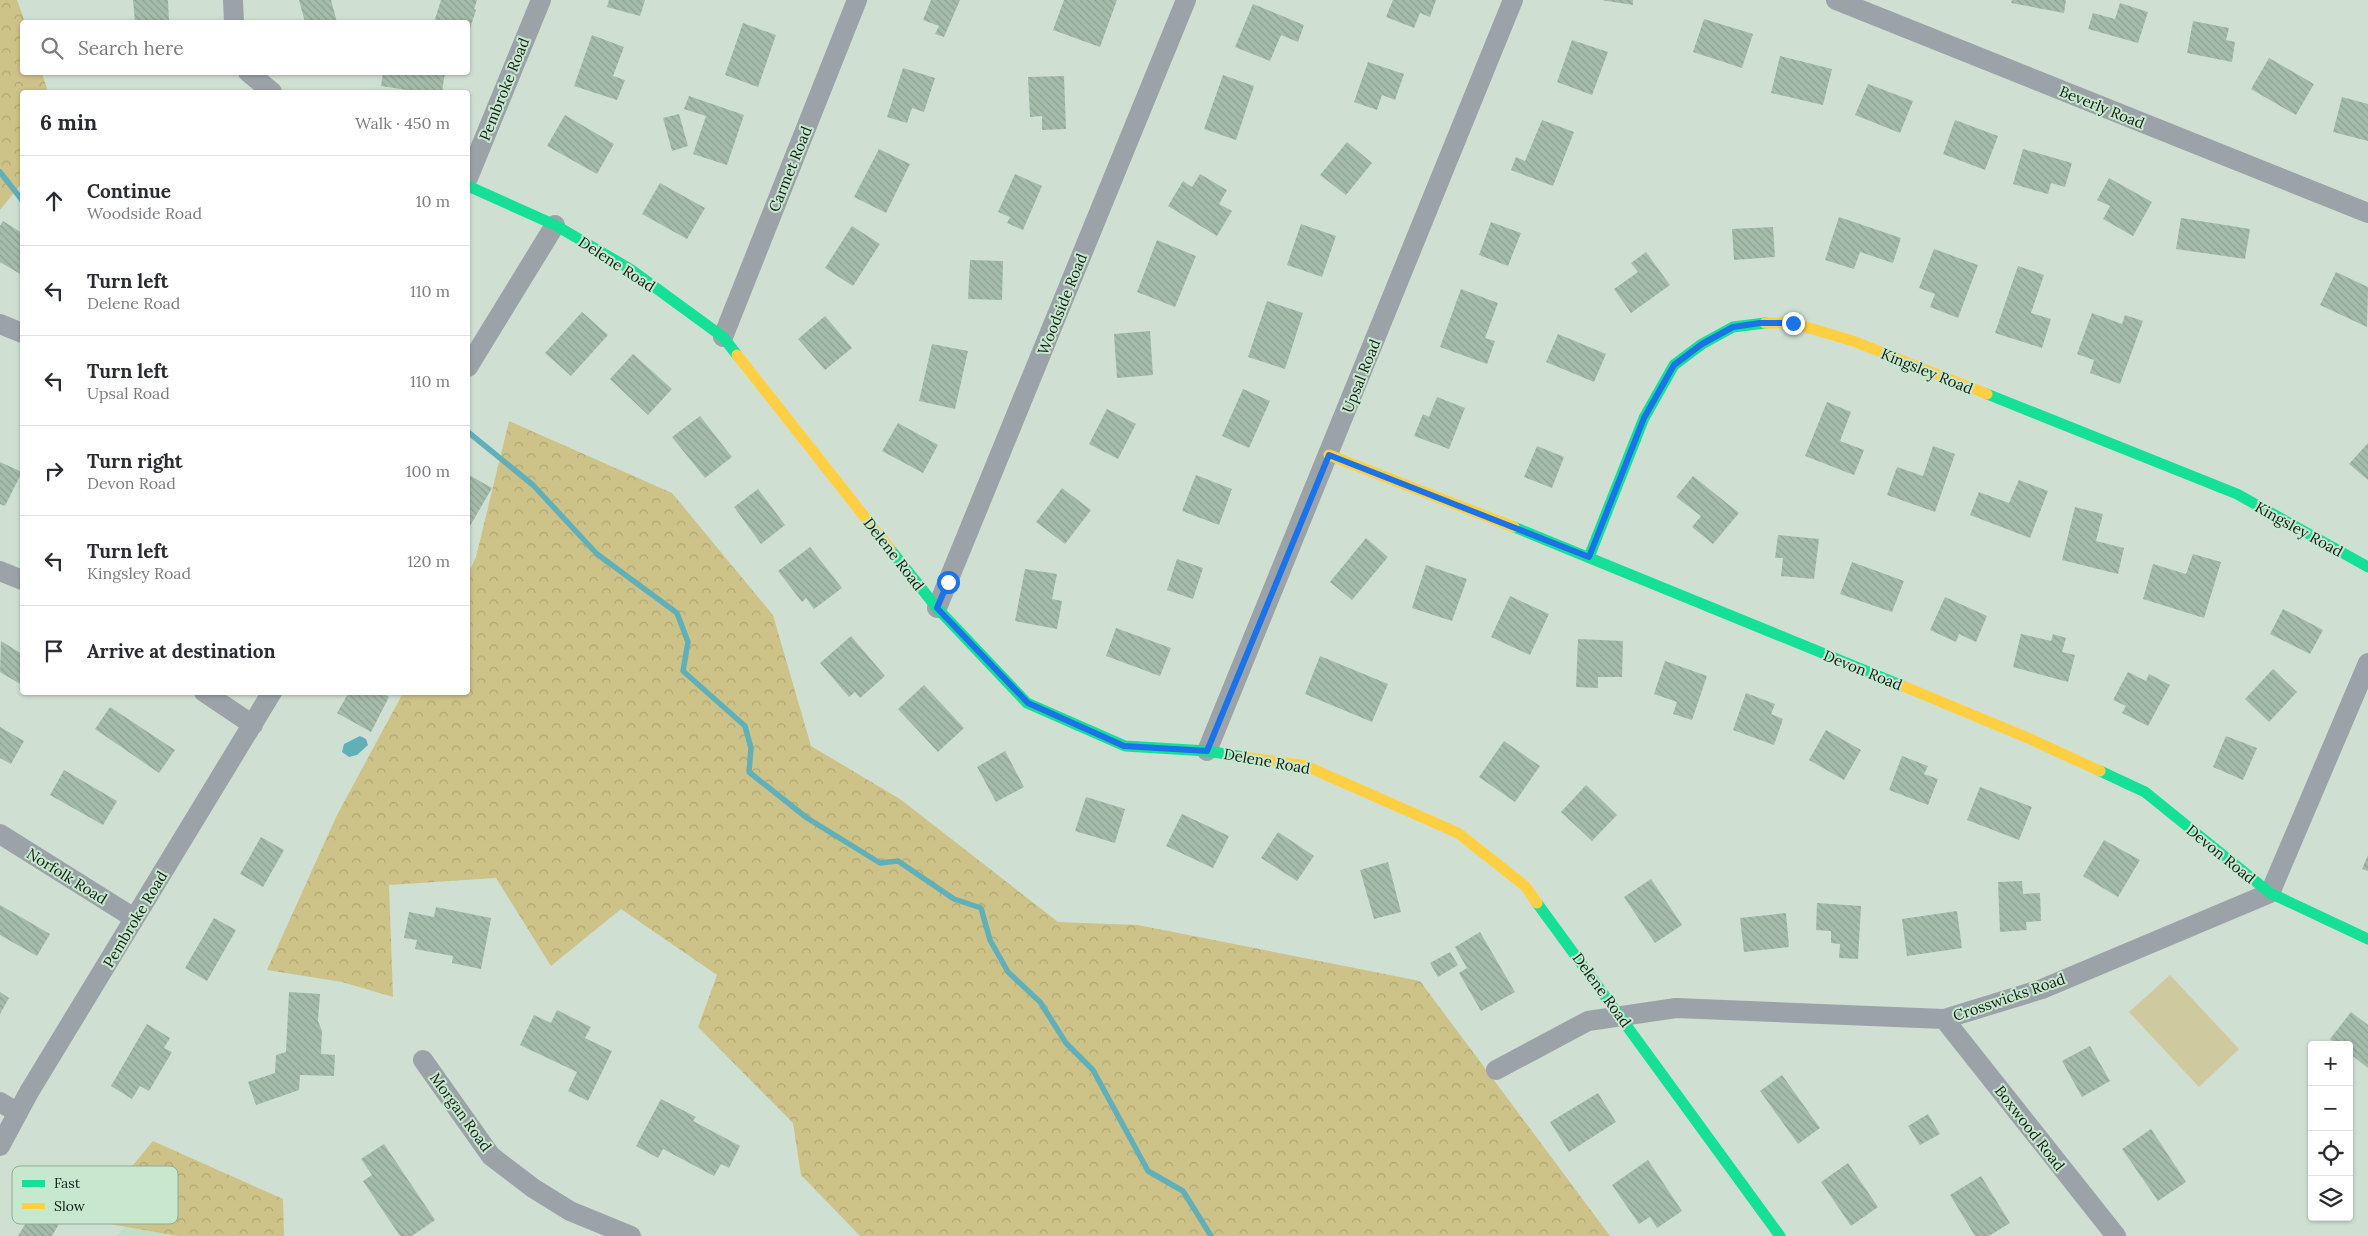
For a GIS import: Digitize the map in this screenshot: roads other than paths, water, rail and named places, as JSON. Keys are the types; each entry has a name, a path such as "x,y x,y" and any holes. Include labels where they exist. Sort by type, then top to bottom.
{"street":[{"path":"233,0 234,20"},
{"name":"Pembroke Road","path":"470,173 541,0"},
{"name":"Carmet Road","path":"723,337 857,0"},
{"name":"Woodside Road","path":"937,608 1186,0"},
{"name":"Upsal Road","path":"1207,751 1513,0"},
{"name":"Beverly Road","path":"1836,0 2368,213"},
{"path":"252,75 270,90"},
{"name":"Delene Road","path":"470,187 555,225 630,269 723,337 937,608 1028,703 1124,746 1207,751 1306,766 1458,832 1525,886 1622,1016 1780,1236"},
{"path":"470,364 555,225"},
{"name":"Kingsley Road","path":"1589,557 1644,418 1674,365 1702,344 1733,327 1760,323 1793,323 1853,341 2236,494 2368,567"},
{"path":"0,324 20,332"},
{"name":"Devon Road","path":"1329,455 1589,557 2028,738 2146,792 2270,893 2368,939"},
{"path":"0,570 20,579"},
{"path":"2270,893 2368,663"},
{"path":"208,695 253,725"},
{"name":"Pembroke Road","path":"0,1146 134,918 270,695"},
{"name":"Norfolk Road","path":"0,834 134,918"},
{"name":"Crosswicks Road","path":"1496,1070 1588,1021 1676,1008 1944,1019 2042,989 2270,893"},
{"name":"Boxwood Road","path":"1944,1019 2116,1236"},
{"name":"Morgan Road","path":"423,1060 491,1156 533,1188 570,1211 630,1236"},
{"path":"0,1102 18,1113"}],"water":[{"path":"360,736 366,739 368,745 357,755 349,757 342,752 344,744"}],"waterway":[{"path":"0,172 20,197"},
{"path":"470,434 533,485 597,554 677,613 688,642 683,671 745,726 751,748 749,772 807,818 880,863 898,861 954,899 981,908 990,940 1008,972 1040,1002 1066,1043 1093,1070 1148,1171 1183,1191 1211,1236"}]}
